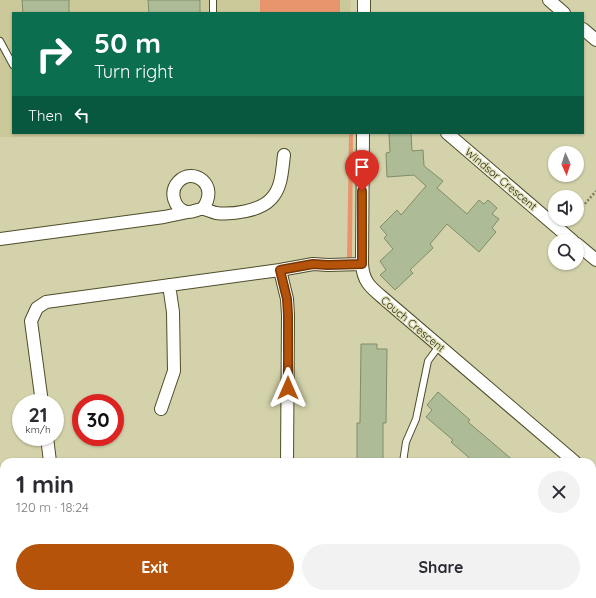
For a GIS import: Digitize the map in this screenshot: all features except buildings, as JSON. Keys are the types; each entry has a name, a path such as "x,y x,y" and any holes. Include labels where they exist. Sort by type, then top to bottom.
{"street":[{"path":"364,0 364,12"},
{"path":"549,0 563,12"},
{"path":"584,30 596,40"},
{"name":"Couch Crescent","path":"363,134 362,273 366,281 372,288 570,458"},
{"name":"Windsor Crescent","path":"448,134 565,234"},
{"path":"203,208 216,213 225,213 245,211 263,206 272,198 277,190 281,179 284,155"},
{"path":"0,239 193,212 203,208 209,198 209,192 204,182 195,177 184,178 179,181 174,191 175,202 178,206 188,212"},
{"path":"156,217 175,202"},
{"path":"584,250 596,260"},
{"path":"41,394 32,321 33,314 41,305 51,301 280,270 313,264 334,266 362,264"},
{"path":"280,270 287,299 288,315 288,458"},
{"path":"161,409 174,371 173,312 169,285"},
{"path":"48,446 50,458"}],"lane":[{"path":"213,0 213,12"},
{"path":"0,41 12,63"},
{"path":"404,458 406,442 416,419 428,361 439,346"}],"path":[{"path":"584,205 596,191"}],"shaded area":[{"path":"0,0 351,0 350,12 12,12 12,134 349,134 349,138 0,137"},
{"path":"260,0 340,0 340,12 260,12"},
{"path":"349,134 353,134 352,257 347,260"}],"route":[{"path":"288,388 287,299 280,270 313,264 340,266 362,264 362,191"}]}
